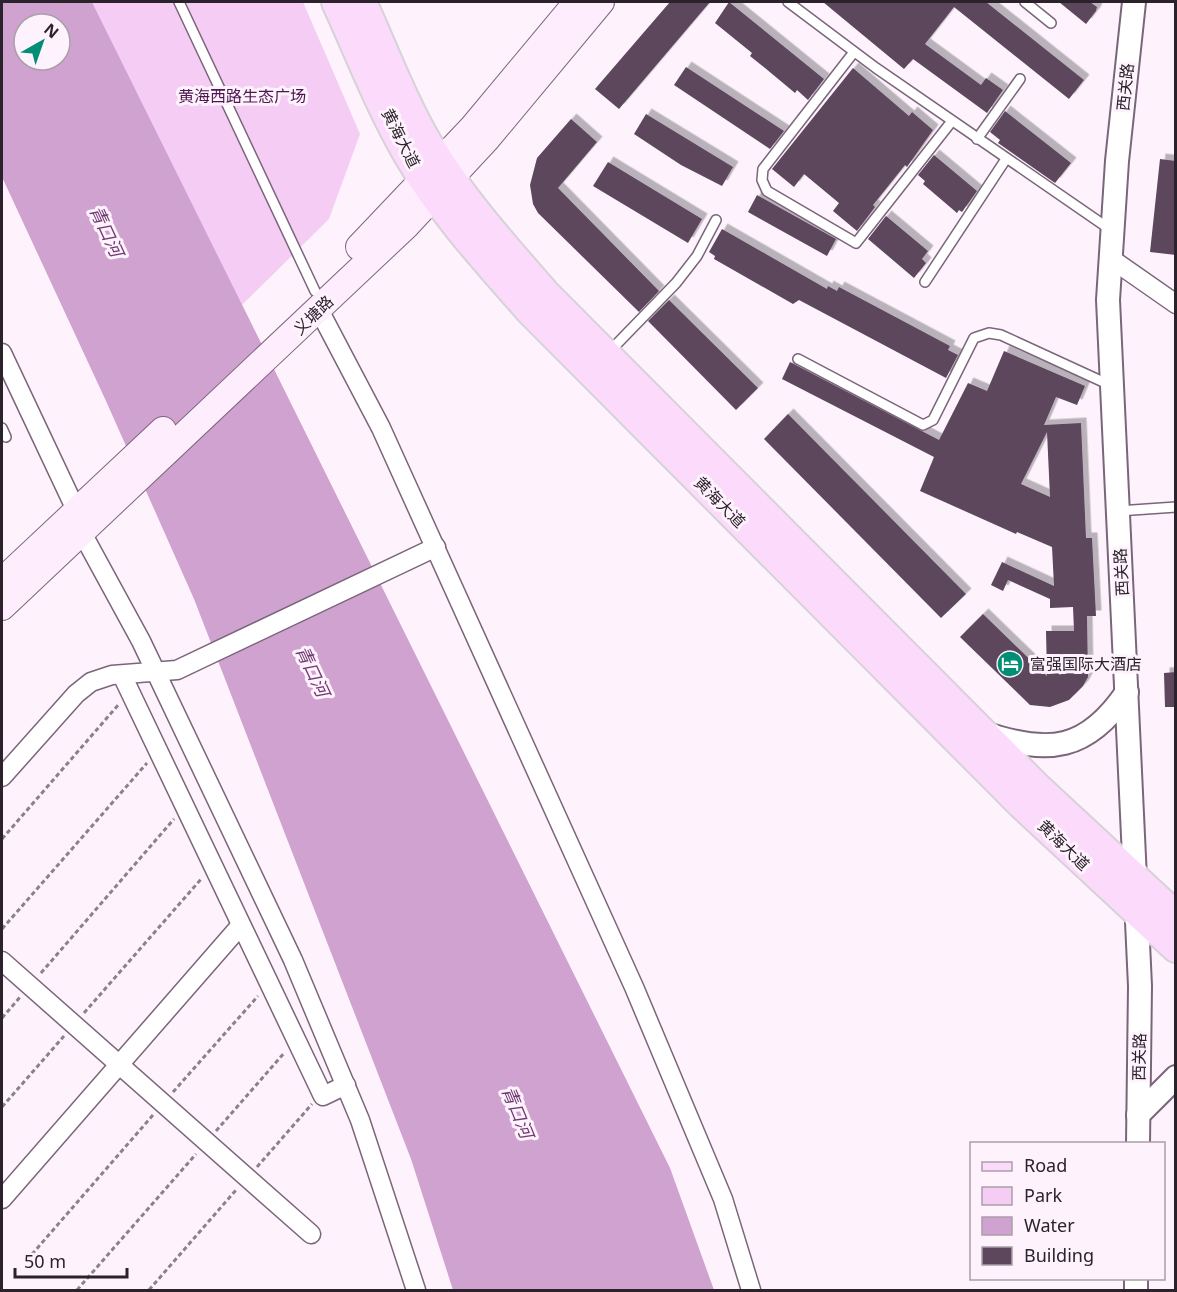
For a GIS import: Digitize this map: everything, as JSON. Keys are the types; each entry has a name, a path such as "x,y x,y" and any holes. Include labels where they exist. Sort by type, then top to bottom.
{"main road":[{"name":"黄海大道","path":"336,2 402,144 607,354 984,732 1176,916"},
{"name":"黄海大道","path":"362,2 423,134 437,179 481,256 529,310 1021,804 1176,948"},
{"name":"义塘路","path":"437,179 472,129 577,2"},
{"name":"义塘路","path":"2,581 86,513 309,308 437,179 486,140 601,2"},
{"name":"义塘路","path":"2,607 86,513"}],"street":[{"name":"西关路","path":"1134,2 1111,230 1108,300 1140,986 1138,1142"},
{"path":"1110,258 1176,304"},
{"path":"309,308 381,428 436,547 689,1118 723,1199 751,1290"},
{"path":"2,353 86,513 157,673 293,960 360,1120 416,1290"},
{"path":"2,777 76,694 91,682 122,675 177,670 436,547"},
{"path":"122,675 323,1096 346,1085"},
{"path":"984,732 1012,742 1063,744 1084,736 1101,725 1127,692"},
{"path":"2,1199 241,925"},
{"path":"2,961 311,1234"},
{"path":"1138,1115 1176,1077"}],"lane":[{"path":"179,2 309,308"},
{"path":"788,2 977,139 1111,230"},
{"path":"1025,2 1051,23"},
{"path":"854,52 763,169 762,180 767,191 856,243 952,121"},
{"path":"977,139 1020,79"},
{"path":"926,282 1006,159"},
{"path":"607,354 676,283 697,256 716,220"},
{"path":"798,358 923,425 933,420 974,338 990,333 1001,335 1112,386"},
{"path":"1118,511 1176,507"}],"path":[{"path":"2,839 130,692"},
{"path":"2,929 158,750"},
{"path":"2,1018 185,807"},
{"path":"2,1107 213,865"},
{"path":"27,1260 269,983"},
{"path":"77,1290 296,1040"},
{"path":"149,1290 314,1101 323,1096"}],"green space":[{"name":"黄海西路生态广场","path":"92,2 303,2 360,134 329,219 242,305"}],"water":[{"name":"青口河","path":"2,2 92,2 670,1168 714,1290 453,1290 411,1159 194,599 106,401 2,177"}],"building":[{"path":"670,2 710,2 619,109 595,89"},
{"path":"729,2 824,79 808,100 797,90 795,93 750,56 752,53 715,23"},
{"path":"823,2 986,2 1084,80 1069,99 954,7 925,44 981,85 986,78 1003,90 987,113 913,59 904,69"},
{"path":"1059,2 1090,2 1097,7 1086,24"},
{"path":"686,67 784,131 770,149 674,85"},
{"path":"853,68 909,116 912,112 933,130 907,167 905,165 873,205 875,207 857,231 833,211 839,203 804,174 794,187 772,169"},
{"path":"1005,111 1071,163 1055,183 998,143 1000,140 990,132"},
{"path":"646,114 733,167 722,186 681,165 634,134"},
{"path":"571,119 597,142 558,188 659,291 639,312 538,213 533,204 530,185 537,158"},
{"path":"934,155 977,191 962,212 959,210 957,213 923,184 925,181 918,175"},
{"path":"1160,159 1176,161 1176,255 1150,252"},
{"path":"608,162 702,219 688,243 593,186"},
{"path":"757,195 836,239 827,256 748,212"},
{"path":"886,216 928,251 922,259 926,263 914,278 868,239"},
{"path":"722,229 827,289 828,286 837,291 839,287 950,346 948,350 958,355 946,378 799,300 793,304 714,259 715,256 709,252"},
{"path":"669,300 758,388 736,410 648,321"},
{"path":"1004,351 1085,386 1077,405 1056,397 1044,425 1081,423 1086,538 1092,538 1096,616 1087,616 1088,677 1083,686 1069,700 1050,707 1030,705 960,637 983,614 1047,676 1046,631 1074,631 1073,607 1050,608 1050,599 1008,580 1003,591 991,585 1002,562 1054,586 1052,547 1017,532 1016,534 920,491 934,457 782,379 790,362 939,440 968,383 987,391","holes":["1047,432 1050,497 1021,484"]},
{"path":"788,414 966,594 941,618 764,439"},
{"path":"1176,672 1176,707 1165,707 1164,673"}],"place":[{"name":"富强国际大酒店","path":"1010,664"}]}
